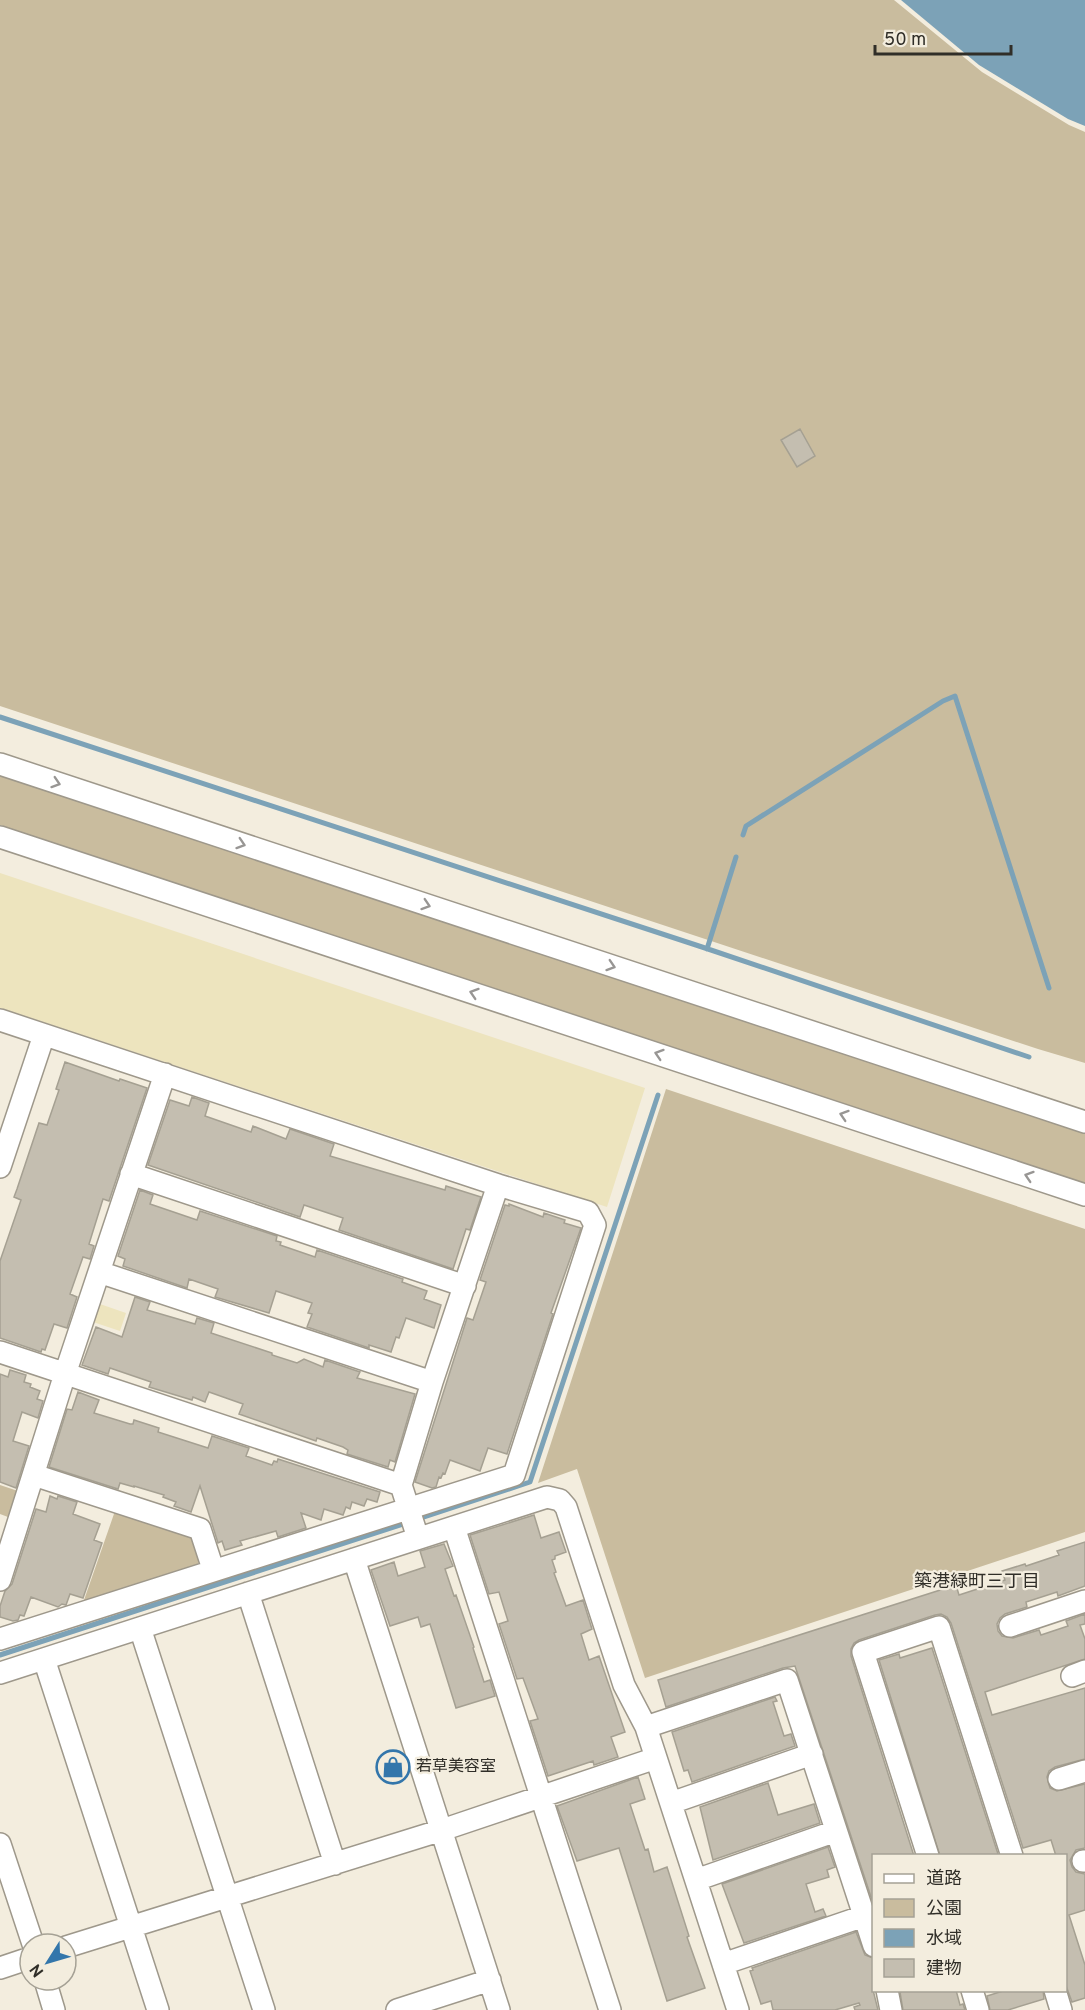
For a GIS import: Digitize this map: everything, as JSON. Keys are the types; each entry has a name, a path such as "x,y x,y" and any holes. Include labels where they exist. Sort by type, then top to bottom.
{"street":[{"path":"0,764 1085,1122"},
{"path":"0,837 1085,1195"},
{"path":"0,1020 498,1185 588,1212 595,1225 514,1475 413,1522 354,1559 0,1673"},
{"path":"0,1167 44,1035"},
{"path":"0,1580 65,1374 165,1074"},
{"path":"131,1174 465,1286"},
{"path":"413,1522 401,1485 432,1382 498,1185"},
{"path":"99,1272 432,1382"},
{"path":"0,1352 401,1485"},
{"path":"34,1475 201,1529 213,1569"},
{"path":"0,1639 213,1569 413,1522 454,1527 547,1497 560,1500 566,1507 624,1685 646,1727 738,2010"},
{"path":"454,1527 610,2010"},
{"path":"354,1559 500,2010"},
{"path":"248,1593 335,1863"},
{"path":"1010,1626 1085,1601"},
{"path":"927,1854 863,1652 939,1627 1011,1854"},
{"path":"140,1628 264,2010"},
{"path":"44,1659 158,2010"},
{"path":"646,1727 787,1680 872,1943"},
{"path":"671,1803 812,1754"},
{"path":"78,1943 442,1830 656,1758"},
{"path":"1059,1779 1085,1771"},
{"path":"696,1880 837,1831"},
{"path":"0,1844 29,1932"},
{"path":"723,1964 864,1916"},
{"path":"0,1968 18,1962"},
{"path":"397,2010 490,1980"},
{"path":"49,1992 54,2010"},
{"path":"886,1992 891,2010"},
{"path":"973,1992 978,2010"},
{"path":"1056,1992 1061,2010"}],"green space":[{"path":"0,0 894,0 982,72 1069,125 1085,132 1085,1063 0,706"},
{"path":"0,776 1085,1133 1085,1185 0,825"},
{"path":"666,1089 1085,1229 1085,1532 645,1678 577,1469 538,1483"},
{"path":"0,1485 18,1491 8,1517 0,1514"},
{"path":"115,1511 194,1536 202,1557 197,1565 83,1603"}],"sand":[{"path":"0,873 645,1088 607,1207 0,1008"},
{"path":"97,1303 126,1313 120,1331 90,1321"}],"water":[{"path":"901,0 1085,0 1085,126 1068,119 979,65"}],"building":[{"path":"800,429 815,456 797,467 781,440"},
{"path":"65,1062 147,1088 109,1201 103,1199 89,1244 94,1246 90,1259 83,1257 70,1294 77,1297 67,1328 54,1324 45,1350 42,1349 41,1352 0,1338 0,1261 21,1200 14,1197 39,1123 47,1125 59,1090 56,1089"},
{"path":"192,1097 209,1103 205,1116 251,1132 253,1126 286,1139 290,1129 334,1144 330,1156 445,1190 446,1186 481,1197 470,1230 466,1229 453,1269 339,1230 343,1218 304,1205 300,1217 148,1165 170,1100 189,1106"},
{"path":"140,1190 153,1195 150,1204 197,1220 200,1211 277,1236 276,1241 281,1242 280,1245 315,1257 317,1250 403,1279 402,1282 427,1291 424,1299 441,1305 434,1328 406,1318 391,1352 369,1345 369,1348 307,1327 312,1314 308,1313 312,1303 276,1291 269,1313 215,1297 218,1289 189,1279 187,1288 123,1266 125,1259 118,1256"},
{"path":"509,1204 543,1217 544,1213 565,1220 564,1223 581,1228 551,1313 553,1314 507,1454 488,1448 480,1471 450,1460 445,1474 439,1477 436,1487 432,1488 415,1482 467,1318 473,1320 486,1282 480,1280 505,1205 509,1206"},
{"path":"135,1297 150,1302 147,1310 195,1324 197,1318 214,1323 211,1333 272,1353 272,1355 297,1363 304,1359 323,1367 325,1360 360,1372 357,1378 415,1394 395,1462 390,1460 388,1467 347,1454 348,1450 343,1447 317,1438 316,1441 239,1414 243,1404 209,1392 205,1402 193,1397 192,1400 149,1387 151,1382 110,1368 108,1374 82,1365 96,1327 122,1337"},
{"path":"10,1370 26,1375 24,1382 40,1391 37,1399 43,1401 38,1418 22,1412 13,1441 29,1446 16,1488 0,1482 0,1374 8,1377"},
{"path":"78,1392 99,1400 94,1413 130,1424 133,1424 134,1420 159,1428 158,1432 208,1448 212,1436 249,1448 246,1456 272,1465 278,1459 380,1492 377,1502 367,1499 364,1506 352,1502 350,1509 346,1507 343,1515 324,1509 321,1520 301,1513 306,1528 278,1537 276,1531 240,1541 242,1545 225,1550 222,1541 218,1543 200,1486 191,1512 174,1506 176,1502 163,1497 164,1495 120,1483 118,1489 49,1467 67,1409 72,1410"},
{"path":"50,1496 77,1502 73,1514 100,1524 94,1540 102,1543 83,1598 70,1594 66,1605 62,1604 58,1607 31,1597 24,1616 20,1615 18,1620 13,1621 0,1617 0,1606 5,1591 12,1584 36,1509 46,1512"},
{"path":"534,1515 541,1538 559,1532 566,1552 555,1556 552,1560 556,1572 554,1573 566,1606 583,1600 592,1629 581,1634 589,1660 599,1656 625,1732 611,1737 618,1757 594,1765 593,1761 548,1776 530,1721 538,1719 523,1678 517,1679 499,1624 508,1621 499,1592 489,1594 470,1535"},
{"path":"1085,1542 1085,1586 1058,1596 1057,1592 1026,1602 1027,1607 1005,1614 1000,1618 997,1624 998,1631 1002,1636 1013,1638 1039,1630 1041,1635 1068,1626 1066,1621 1085,1614 1085,1624 1080,1625 1085,1639 1085,1659 985,1692 992,1715 1085,1688 1085,1759 1055,1767 1049,1771 1047,1777 1050,1788 1057,1791 1085,1784 1085,1848 1076,1850 1070,1860 1076,1872 1085,1874 1085,1910 1069,1915 1085,1965 1085,1998 1072,2002 1067,1988 1067,1854 1055,1854 1051,1840 1023,1848 951,1623 947,1617 941,1614 935,1615 859,1640 851,1649 851,1656 913,1854 872,1854 872,1900 795,1666 666,1707 658,1680 956,1585 959,1595 1005,1580 1002,1571 1059,1555 1057,1551"},
{"path":"444,1544 453,1566 445,1569 454,1596 456,1595 484,1682 490,1680 495,1696 456,1708 430,1624 421,1627 418,1617 390,1626 371,1570 394,1562 398,1576 425,1567 420,1551"},
{"path":"932,1648 998,1854 939,1854 879,1660 899,1654 900,1658"},
{"path":"775,1697 777,1701 773,1702 784,1736 791,1734 795,1746 692,1782 688,1770 684,1771 672,1732"},
{"path":"638,1777 645,1799 630,1804 645,1850 648,1849 654,1872 667,1867 689,1936 687,1937 705,1988 667,2001 619,1848 577,1861 557,1806"},
{"path":"768,1783 778,1815 814,1804 820,1823 713,1860 700,1807"},
{"path":"828,1847 835,1867 827,1870 829,1877 806,1884 815,1912 823,1909 826,1916 744,1943 722,1884"},
{"path":"856,1932 865,1955 872,1958 872,1992 878,2010 855,2010 854,2007 860,2005 859,2003 835,2010 773,2010 771,2001 761,2004 750,1971 753,1970 752,1968"},
{"path":"900,1992 957,1992 960,2005 963,2004 965,2010 903,2010"},
{"path":"1000,1992 1043,1992 1044,1999 1008,2010 990,2010 987,1996"}],"waterway":[{"path":"743,835 746,826 943,701 955,696 1049,988"},
{"path":"0,717 702,947 1029,1057"},
{"path":"707,949 736,857"},
{"path":"418,1519 530,1482 658,1095"},
{"path":"0,1655 409,1522"}],"place":[{"name":"若草美容室","path":"393,1767"}],"district":[{"name":"築港緑町三丁目","path":"977,1582"}]}
